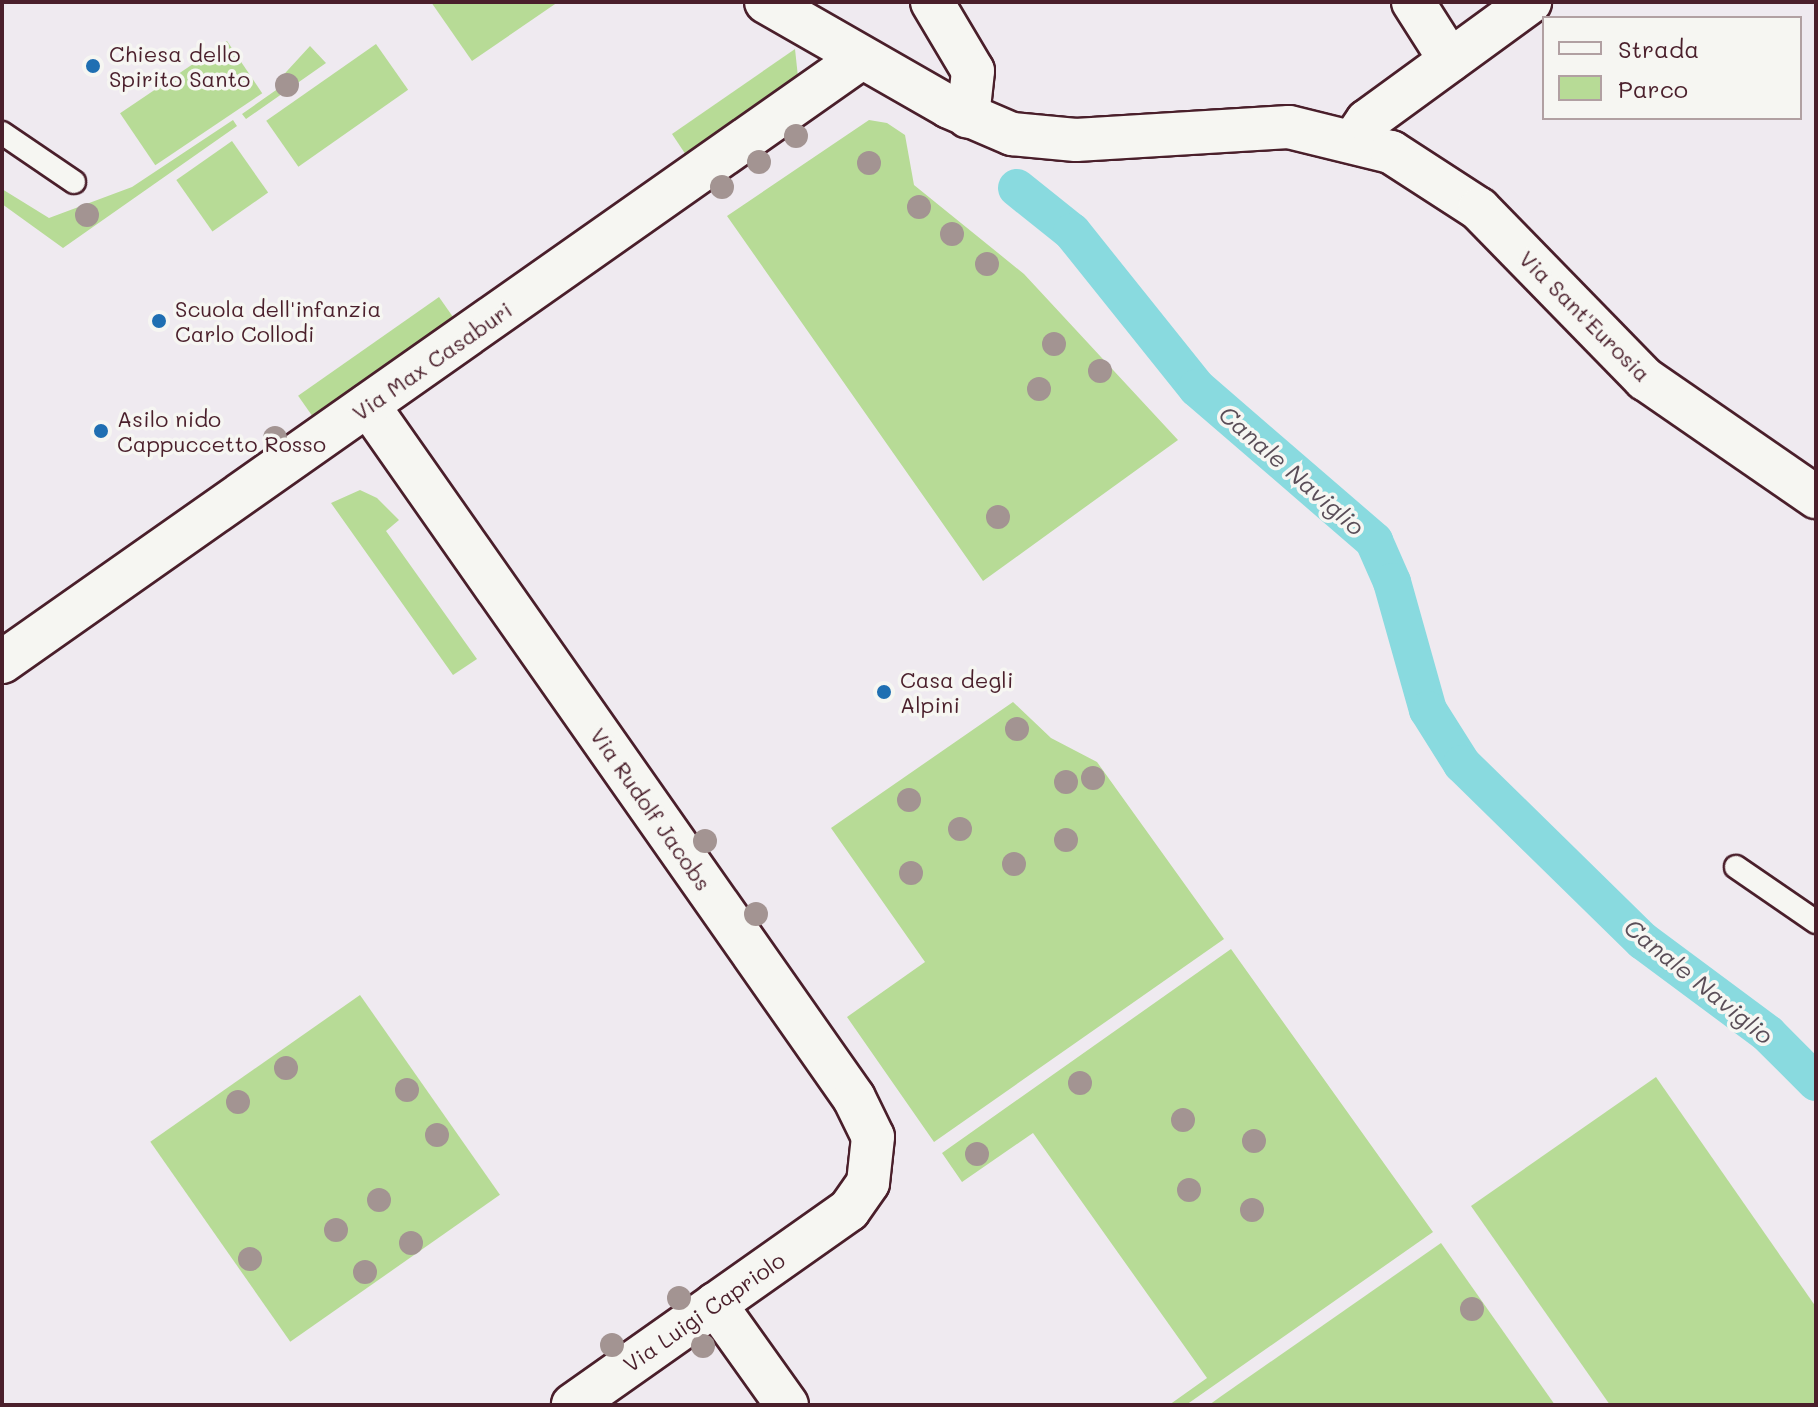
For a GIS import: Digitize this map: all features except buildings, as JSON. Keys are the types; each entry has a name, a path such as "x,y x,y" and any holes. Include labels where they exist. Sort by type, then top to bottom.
{"street":[{"name":"Via Sant'Eurosia","path":"766,2 968,117 1041,139 1273,127 1354,140 1405,159 1453,189 1645,379 1816,497"},
{"path":"932,2 973,71 968,117"},
{"path":"1413,2 1450,60"},
{"path":"1354,140 1367,121 1530,2"},
{"name":"Via Max Casaburi","path":"2,662 861,58"},
{"name":"Via Rudolf Jacobs","path":"368,405 862,1110 873,1137 873,1168 860,1198 836,1220"},
{"name":"Via Luigi Capriolo","path":"573,1405 836,1220"},
{"path":"715,1304 787,1405"}],"lane":[{"path":"2,133 74,182"},
{"path":"1736,867 1816,922"}],"green space":[{"path":"431,2 558,2 472,61"},
{"path":"227,41 262,93 155,165 120,113"},
{"path":"376,44 408,90 298,167 266,121"},
{"path":"310,46 326,63 246,119 242,114 279,88 276,83"},
{"path":"795,49 798,77 688,158 672,134"},
{"path":"233,120 237,126 63,248 2,204 2,189 49,218 132,187"},
{"path":"869,120 887,123 905,135 914,185 1024,274 1178,440 983,581 727,216"},
{"path":"232,141 268,193 212,232 176,180"},
{"path":"439,297 456,321 315,419 298,396"},
{"path":"360,490 377,498 399,520 386,531 477,659 453,675 331,503"},
{"path":"1013,702 1051,738 1097,762 1224,939 934,1142 847,1017 925,962 831,828"},
{"path":"1231,949 1433,1232 1186,1405 1169,1405 1207,1378 1033,1133 962,1182 942,1153"},
{"path":"360,995 500,1195 290,1342 150,1142"},
{"path":"1656,1077 1816,1307 1816,1405 1610,1405 1471,1206"},
{"path":"1441,1243 1555,1405 1209,1405 1220,1397"}],"waterway":[{"name":"Canale Naviglio","path":"1017,188 1072,232 1197,388 1374,541 1392,582 1428,710 1462,764 1643,941 1768,1034 1816,1082"}],"place":[{"name":"Chiesa dello Spirito Santo","path":"93,66"},
{"name":"Scuola dell'infanzia Carlo Collodi","path":"159,321"},
{"name":"Asilo nido Cappuccetto Rosso","path":"101,431"},
{"name":"Casa degli Alpini","path":"884,692"}]}
